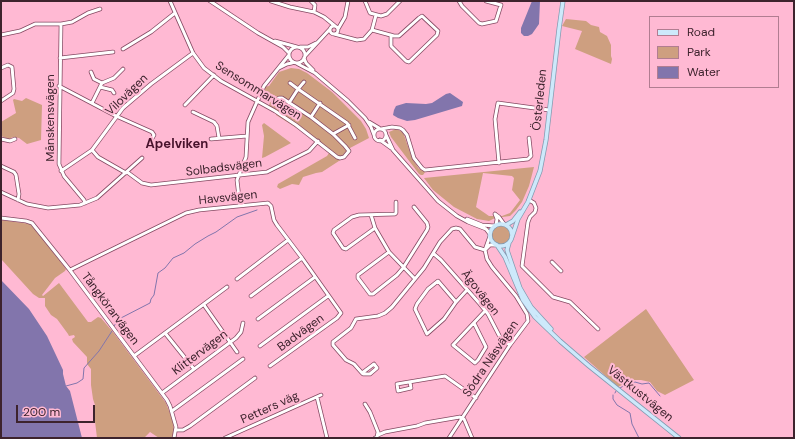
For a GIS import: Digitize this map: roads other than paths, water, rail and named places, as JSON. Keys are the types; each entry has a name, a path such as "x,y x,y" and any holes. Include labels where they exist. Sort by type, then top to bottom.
{"main road":[{"name":"Österleden","path":"512,237 518,219 529,200 540,171 546,140 558,29 563,1"},
{"name":"Österleden","path":"505,225 513,221 529,200"},
{"path":"496,225 505,225 511,230 512,237 509,243 503,246 496,245 492,241 490,235 492,229 496,225"},
{"name":"Västkustvägen","path":"509,243 507,250 525,299 542,319 589,366"},
{"name":"Västkustvägen","path":"496,245 505,257 517,288 529,309 554,336 679,438"}],"street":[{"name":"Sensommarvägen","path":"170,1 192,53 204,68 296,125 337,157 344,157 349,151 333,134"},
{"path":"210,1 258,33 283,46 289,54 291,61 315,73"},
{"path":"271,1 314,12 337,28 342,37"},
{"path":"311,1 315,5 314,12"},
{"path":"324,36 333,33 342,23 345,17 348,1"},
{"path":"365,1 370,13 376,15 386,15 400,1"},
{"path":"459,1 479,23 482,24 496,21 501,5 486,1"},
{"path":"1,35 20,31 35,24 61,24 77,20 88,13 100,9"},
{"path":"123,49 151,32 175,13"},
{"path":"327,20 333,33 342,37 360,40 368,36 372,30 376,15"},
{"path":"372,30 396,36 401,35 421,16 424,17 438,31 437,35 409,62 390,45 391,35"},
{"name":"Månskensvägen","path":"61,24 59,161 62,171 84,200 85,204"},
{"path":"278,69 289,63 301,62 332,26 337,28"},
{"path":"271,40 298,47 304,51 306,63 315,73 348,101 374,126 384,131 394,150 433,196 458,216 468,222 486,229 490,235 485,250"},
{"path":"240,206 237,180 246,157 248,122 260,92 267,80 278,69 292,48 310,46 319,41"},
{"path":"60,58 113,52"},
{"name":"Vilovägen","path":"62,171 92,150 116,116 151,84 192,53"},
{"path":"1,68 6,65 12,67 14,92 1,101"},
{"path":"92,103 102,83 114,78 123,69"},
{"path":"91,72 94,79 102,83"},
{"path":"185,105 214,75"},
{"path":"289,103 304,82"},
{"path":"290,83 349,125 355,138"},
{"path":"59,86 116,116 152,132 154,135 148,146"},
{"path":"100,87 112,90 114,92"},
{"path":"260,92 275,101 282,98 311,117 333,134 349,125"},
{"path":"311,117 320,103"},
{"path":"499,162 495,119 498,103 549,110"},
{"path":"193,112 214,122 217,126 219,138"},
{"path":"365,118 376,139 380,140 394,150"},
{"path":"374,135 376,130 395,127 402,129 406,133 414,158 424,169 529,159 531,156 529,138"},
{"path":"380,140 384,139 389,130 395,127"},
{"path":"211,139 247,136"},
{"path":"1,139 10,141 15,139"},
{"name":"Solbadsvägen","path":"92,150 98,156 142,183 151,185 272,171 309,151 318,141"},
{"path":"1,192 34,206 51,209 85,204 97,198 142,158"},
{"path":"1,166 16,174 19,194 18,200"},
{"path":"529,200 534,203 536,208 528,222 522,266 553,297 570,302 598,329"},
{"path":"375,228 346,249 343,248 333,233 334,230 352,217 359,215 395,214 396,202"},
{"name":"Havsvägen","path":"70,270 186,213 199,210 266,203 270,204 274,220 341,313"},
{"path":"389,252 359,274 358,278 370,294 374,294 397,275 403,268 428,227 427,223 414,207"},
{"path":"458,216 482,225 496,225 497,219 495,214 505,225"},
{"path":"371,215 375,228 389,252 415,279"},
{"name":"Tångkörarvägen","path":"1,218 28,221 32,223 70,270 162,393 172,411 177,430"},
{"path":"362,373 374,364 377,368 370,374 364,375 362,373 354,364 346,360 333,345 333,342 351,328 356,319 373,318 385,313 415,279 448,232 456,228 462,231 476,247 485,250"},
{"path":"237,278 288,240"},
{"path":"485,250 490,245 496,245"},
{"name":"Södra Näsvägen","path":"449,438 510,345 528,321 528,316 516,296 489,262 485,250"},
{"name":"Ägovägen","path":"434,254 441,260 485,311 501,339 510,345"},
{"path":"251,296 302,258"},
{"path":"552,262 560,271"},
{"path":"258,319 315,277"},
{"path":"456,302 438,281 428,289 415,309 427,334 444,319 467,290"},
{"path":"134,356 227,288"},
{"path":"260,346 328,296"},
{"path":"204,305 237,352"},
{"path":"474,323 486,347 475,363 452,345 485,311"},
{"name":"Badvägen","path":"270,366 337,318 341,313"},
{"name":"Klittervägen","path":"162,393 230,342 241,332 243,323"},
{"path":"165,333 194,369"},
{"path":"172,411 243,359"},
{"path":"410,382 411,388 398,391 397,384 445,376 476,398"},
{"path":"174,438 177,430 183,430 190,426 255,378"},
{"name":"Petters väg","path":"225,438 321,395"},
{"path":"317,397 327,438"},
{"path":"365,404 370,412 377,436 440,420 460,417 462,418 472,438"}],"water":[{"path":"532,1 540,1 539,24 532,34 524,36 521,33 521,28"},
{"path":"450,93 463,102 462,106 415,120 407,121 393,115 396,106 406,103 432,103"},
{"path":"1,280 29,309 47,336 63,370 66,386 70,391 82,438 1,438"}],"waterway":[{"path":"114,326 119,319 150,303 154,295 158,273 165,268 173,258 184,253 195,244 216,232 237,217 257,210"},
{"path":"66,386 77,383 83,379 84,368 99,351 112,331"},
{"path":"620,388 635,382 642,384 649,383 660,396"},
{"path":"613,395 613,399 617,405 630,413 632,424 639,438"}],"district":[{"name":"Apelviken","path":"177,145"}]}
